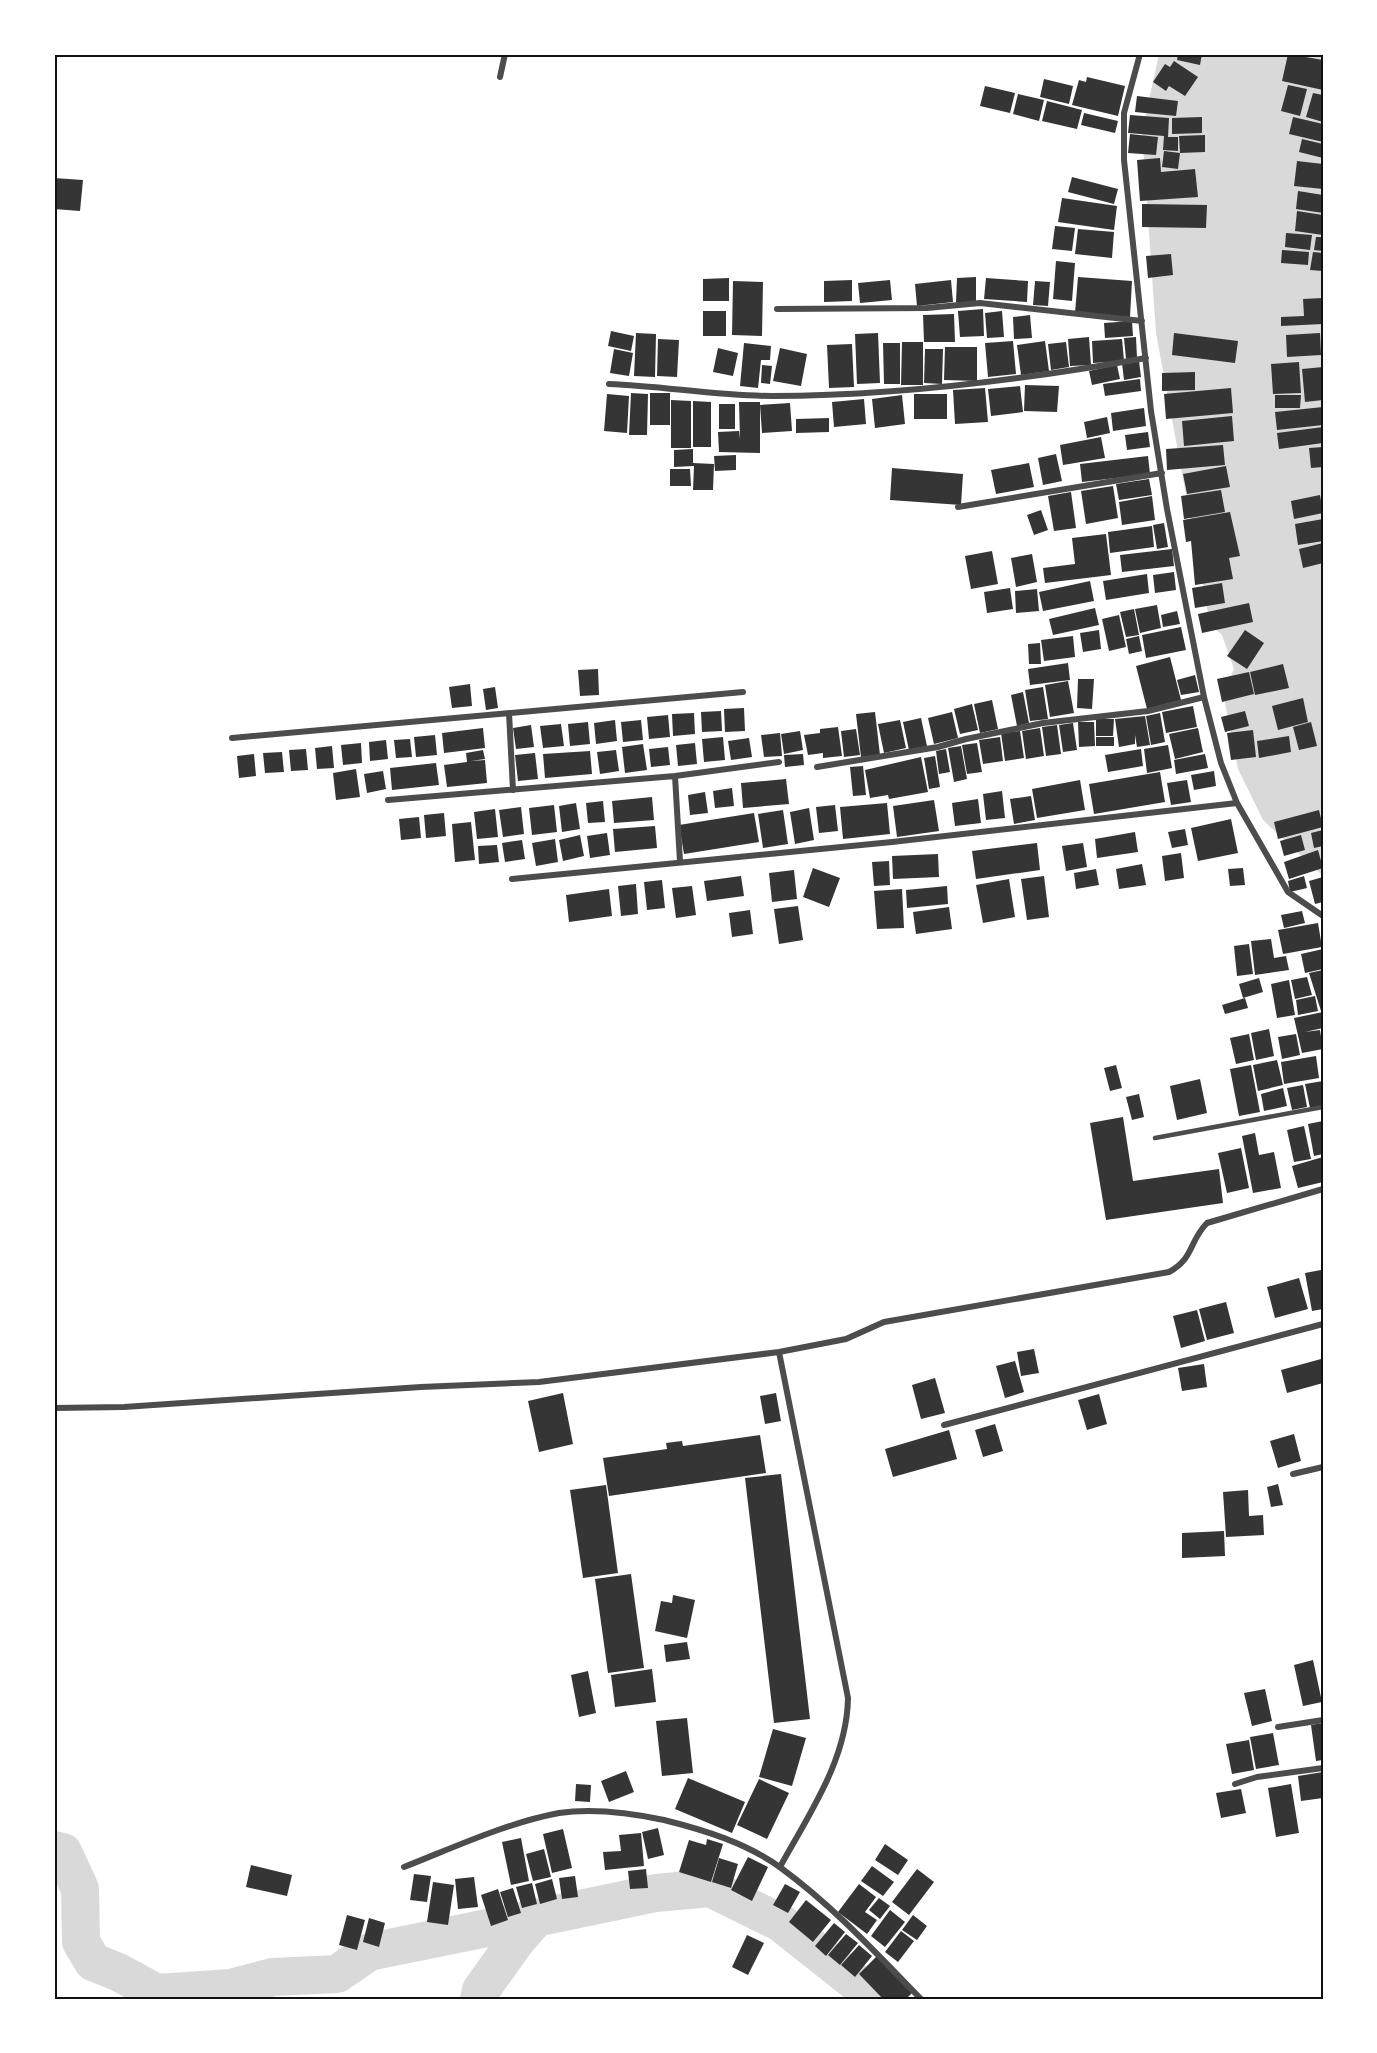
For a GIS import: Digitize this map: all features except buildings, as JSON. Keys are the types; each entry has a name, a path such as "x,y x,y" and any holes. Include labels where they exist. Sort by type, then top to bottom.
{"street":[{"path":"500,77 505,54"},
{"path":"1140,54 1128,92 1123,132 1151,411 1204,697 1221,763 1237,803 1288,892 1323,915"},
{"path":"777,309 927,308 980,303 1142,321"},
{"path":"609,384 770,396 838,394 1024,378 1146,358"},
{"path":"958,507 1161,473"},
{"path":"232,738 743,692"},
{"path":"817,767 938,747 966,738 1043,723 1148,711 1204,697"},
{"path":"509,713 513,790"},
{"path":"388,801 675,776 779,762"},
{"path":"675,776 680,862"},
{"path":"512,879 892,842 1237,803"},
{"path":"54,1408 124,1407 421,1387 539,1382 779,1352 846,1339 884,1322 1169,1272 1190,1256 1199,1231 1207,1224 1323,1189"},
{"path":"944,1425 1323,1324"},
{"path":"779,1352 848,1698 848,1721 842,1746 780,1867"},
{"path":"1293,1474 1323,1467"},
{"path":"1278,1727 1323,1720"},
{"path":"1235,1784 1257,1778 1323,1768"},
{"path":"404,1867 519,1822 562,1813 585,1811 621,1813 686,1826 719,1836 780,1867 861,1937 921,1999"}],"lane":[{"path":"1155,1138 1323,1107"}],"shaded area":[{"path":"1159,54 1323,54 1323,876 1263,820 1238,769 1223,693 1234,669 1222,635 1210,624 1156,333 1142,132"}],"waterway":[{"path":"54,1850 63,1852 80,1889 81,1942 93,1962 118,1972 157,1993 231,1988 273,1977 337,1974 369,1952 536,1918"},
{"path":"479,1999 481,1990 516,1941 536,1918 656,1893 710,1888 781,1923 877,1999"}]}
